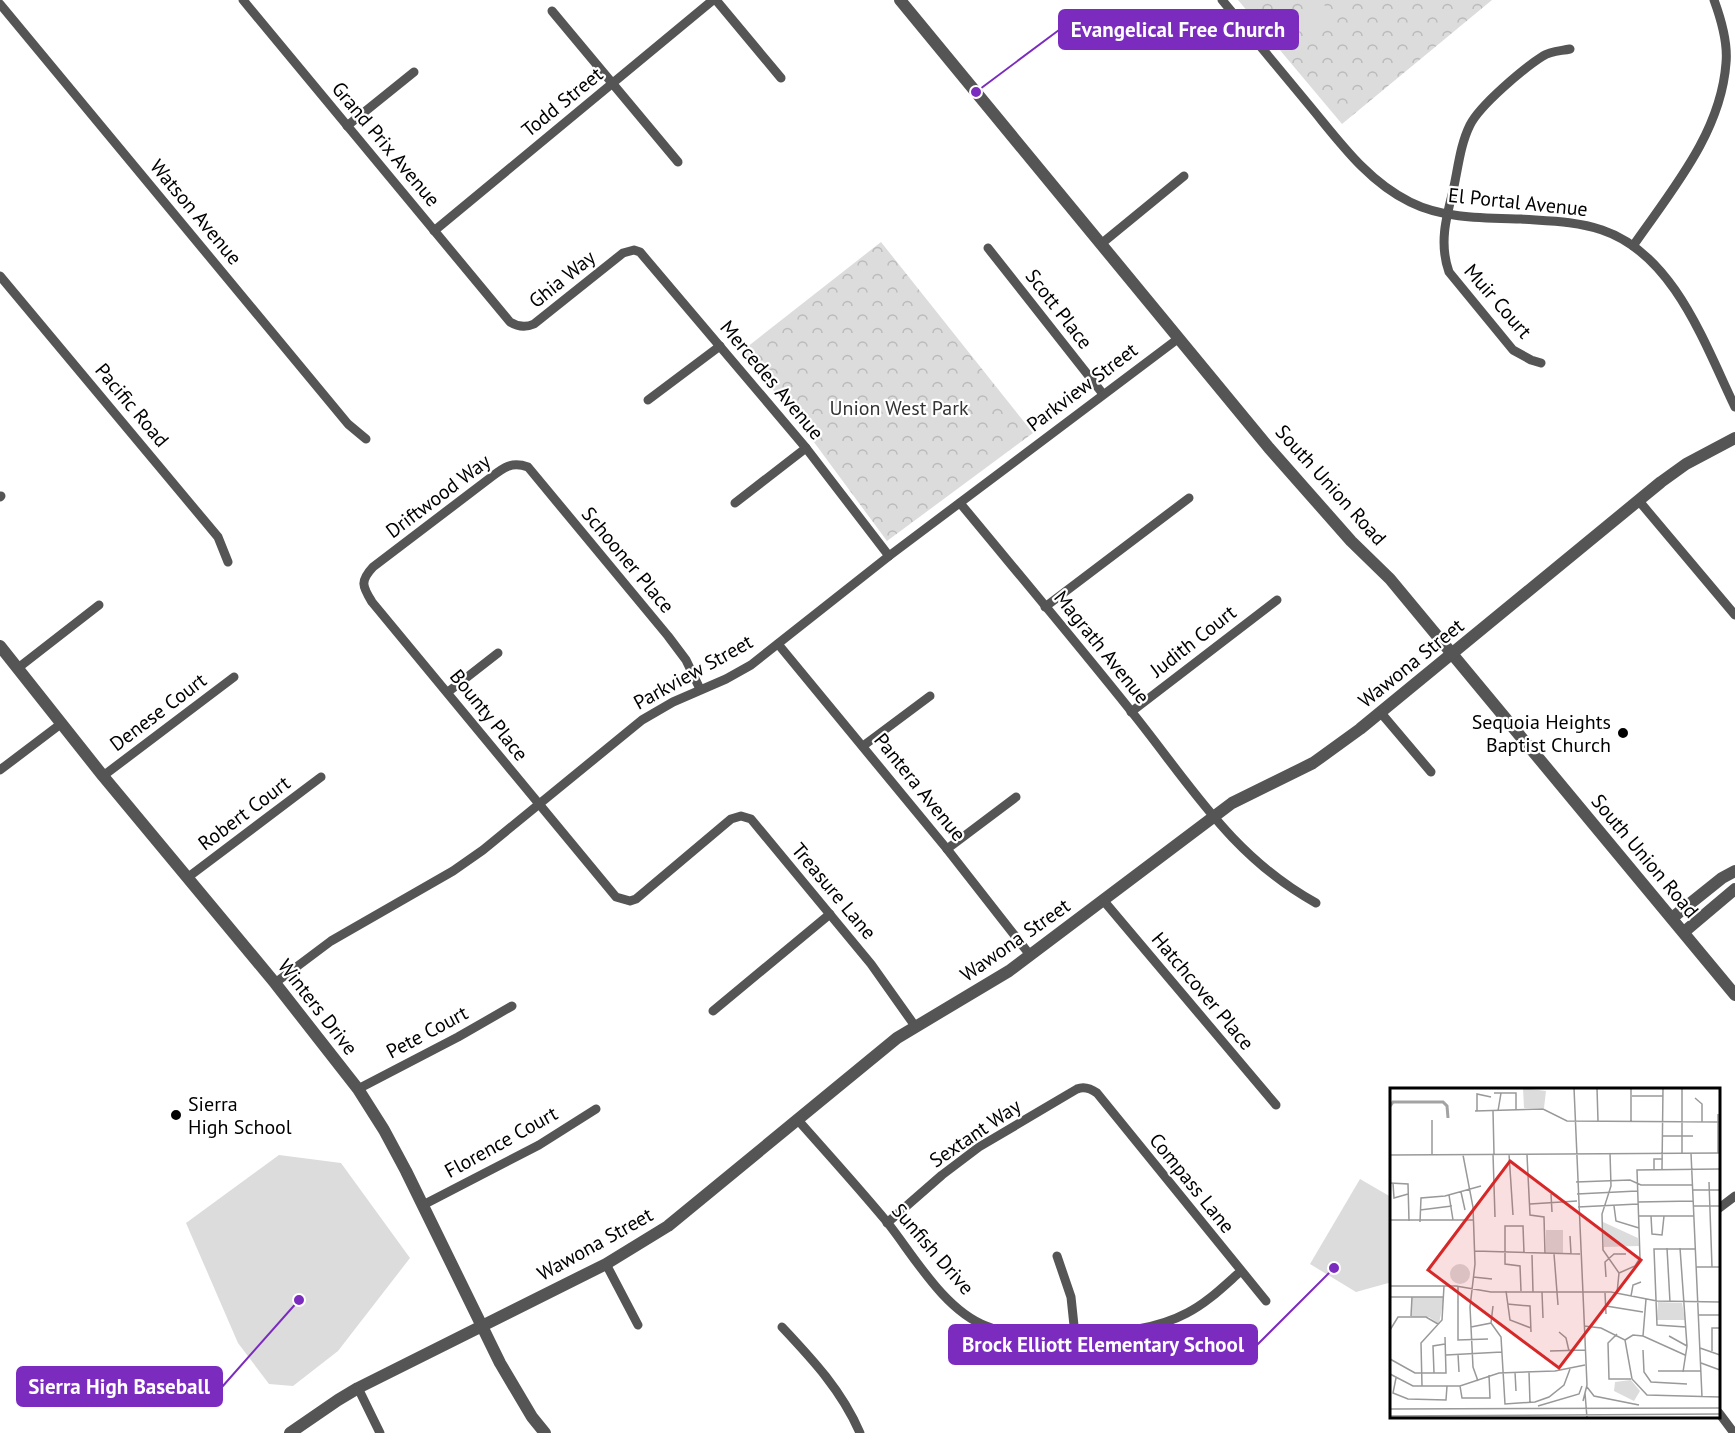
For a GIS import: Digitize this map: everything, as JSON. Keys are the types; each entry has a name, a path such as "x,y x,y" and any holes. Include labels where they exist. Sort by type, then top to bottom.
{"street":[{"name":"Grand Prix Avenue","path":"243,0 501,311"},
{"path":"714,0 781,78"},
{"name":"Todd Street","path":"434,231 714,0"},
{"name":"South Union Road","path":"900,0 1269,448 1351,541 1390,579 1735,995"},
{"name":"El Portal Avenue","path":"1222,0 1353,158 1380,184 1407,201 1428,210 1446,214 1571,222 1603,230 1633,246 1655,265 1678,293 1735,407"},
{"path":"1633,246 1692,161 1712,118 1731,62 1714,0"},
{"name":"Watson Avenue","path":"0,4 348,424 366,439"},
{"path":"552,11 678,162"},
{"name":"Muir Court","path":"1541,363 1513,350 1449,272 1444,260 1443,240 1446,214 1462,145 1471,123 1488,101 1545,54 1570,49"},
{"path":"347,126 414,72"},
{"path":"1101,244 1184,176"},
{"name":"Scott Place","path":"988,248 1103,394"},
{"name":"Mercedes Avenue","path":"615,259 623,253 634,250 640,252 806,448 889,556"},
{"name":"Ghia Way","path":"501,311 510,322 517,326 527,327 534,324 615,259"},
{"name":"Pacific Road","path":"0,276 218,537 228,562"},
{"name":"Parkview Street","path":"275,983 331,940 453,871 483,850 642,720 751,665 889,556 1179,338"},
{"path":"648,400 720,346"},
{"name":"Wawona Street","path":"290,1433 358,1388 606,1264 668,1226 897,1038 994,982 1232,803 1313,764 1381,714 1686,464 1735,438"},
{"path":"735,503 806,448"},
{"name":"Driftwood Way","path":"381,561 505,467 519,464"},
{"name":"Schooner Place","path":"519,464 528,467 668,636 686,660 700,689"},
{"path":"1046,607 1189,498"},
{"path":"1639,501 1731,603 1735,615"},
{"name":"Magrath Avenue","path":"960,503 1235,842 1268,873 1316,903"},
{"name":"Bounty Place","path":"381,561 365,576 366,592 616,897 630,901 636,898 711,836"},
{"name":"Judith Court","path":"1131,712 1277,600"},
{"path":"18,669 99,605"},
{"name":"Pantera Avenue","path":"778,644 947,849 1030,955"},
{"name":"Winters Drive","path":"0,646 103,776 275,983 358,1089 384,1130 500,1362 532,1417 545,1433"},
{"path":"448,692 498,653"},
{"name":"Denese Court","path":"103,776 234,677"},
{"path":"863,746 930,696"},
{"path":"1381,714 1431,772"},
{"path":"0,770 62,723"},
{"name":"Robert Court","path":"187,878 321,777"},
{"path":"947,849 1016,797"},
{"name":"Treasure Lane","path":"711,836 731,819 741,816 751,819 871,964 915,1026"},
{"path":"1672,918 1722,878 1735,871"},
{"path":"1684,932 1735,889"},
{"name":"Hatchcover Place","path":"1103,900 1276,1105"},
{"path":"713,1011 830,914"},
{"name":"Pete Court","path":"358,1089 512,1006"},
{"name":"Sextant Way","path":"887,1223 942,1175 979,1148 1077,1089 1082,1087 1091,1089"},
{"name":"Compass Lane","path":"1091,1089 1097,1093 1266,1301"},
{"name":"Florence Court","path":"423,1206 539,1145 596,1109"},
{"name":"Sunfish Drive","path":"797,1119 887,1223 934,1283 954,1304 984,1326 1008,1334 1040,1338 1126,1332 1188,1313 1204,1303 1241,1271"},
{"path":"1720,1208 1735,1196"},
{"path":"1057,1256 1071,1297 1075,1335"},
{"path":"606,1264 638,1325"},
{"path":"782,1327 820,1368 839,1393 852,1413 860,1433"},
{"path":"358,1388 380,1433"},
{"path":"1720,1414 1734,1433"}],"green space":[{"path":"1238,0 1492,0 1342,124"},
{"path":"1313,0 1320,0 1335,18 1316,34 1298,13"},
{"name":"Union West Park","path":"881,242 1033,433 887,541 805,430 742,351"},
{"path":"279,1155 341,1163 410,1258 338,1351 293,1386 269,1384 238,1343 186,1223"},
{"path":"1360,1179 1390,1196 1390,1283 1356,1292 1310,1264"}],"place":[{"name":"Evangelical Free Church","path":"976,92"},
{"name":"Sequoia Heights Baptist Church","path":"1623,733"},
{"name":"Sierra High School","path":"176,1115"},
{"name":"Brock Elliott Elementary School","path":"1334,1268"},
{"name":"Sierra High Baseball","path":"299,1300"}]}
